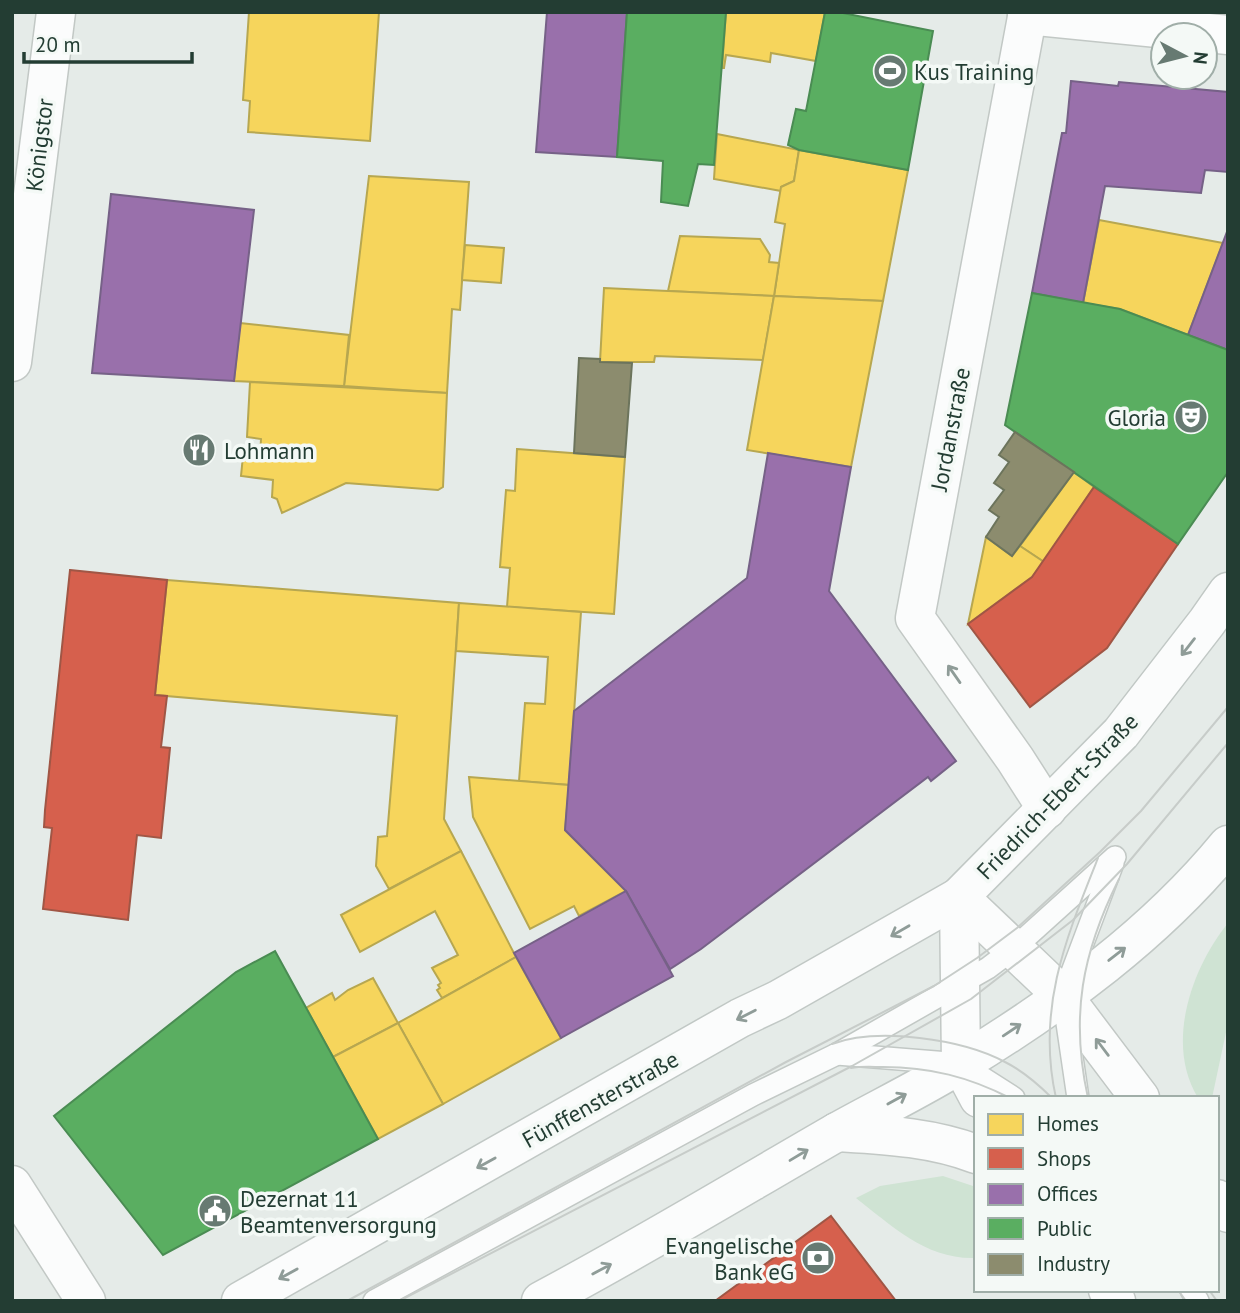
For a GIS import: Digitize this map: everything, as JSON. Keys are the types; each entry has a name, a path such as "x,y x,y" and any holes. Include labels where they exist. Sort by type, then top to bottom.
{"street":[{"name":"Königstor","path":"12,362 56,12"},
{"path":"1027,13 1228,35"},
{"name":"Jordanstraße","path":"1027,13 915,618 1015,759 1047,809"},
{"name":"Friedrich-Ebert-Straße","path":"959,897 1121,733 1228,592"},
{"path":"541,1301 611,1264 837,1132 961,1064 1063,996 1145,932 1204,874 1228,845"},
{"path":"959,897 1063,996 1138,1096"},
{"path":"959,897 961,1064 978,1096"},
{"name":"Fünffensterstraße","path":"241,1301 959,897"},
{"path":"837,1132 916,1138 952,1145 974,1153"},
{"path":"12,1185 86,1301"}],"lane":[{"path":"373,1301 753,1095 836,1054 988,968 1013,949 1115,857 1063,996 1078,1096"},
{"path":"836,1054 961,1064 1011,1096"}],"green space":[{"path":"1228,923 1228,1023 1212,1096 1197,1096 1188,1077 1183,1031 1194,984 1215,942"},
{"path":"943,1176 974,1186 974,1258 958,1257 926,1247 897,1230 856,1198 880,1186"}],"building: Homes":[{"path":"249,12 379,12 370,141 248,132 250,101 243,100"},
{"path":"726,12 825,12 816,61 771,53 770,62 726,55 722,68"},
{"path":"717,134 799,150 794,181 781,187 781,191 714,179"},
{"path":"799,150 908,170 883,301 774,296 785,224 775,222 781,187 794,181"},
{"path":"369,176 469,182 460,310 452,309 447,393 344,386"},
{"path":"1099,220 1223,243 1188,335 1120,309 1083,303"},
{"path":"680,236 760,239 770,255 769,262 779,263 774,296 668,291"},
{"path":"465,245 504,248 501,283 462,280"},
{"path":"604,288 774,296 763,360 655,356 654,362 600,362"},
{"path":"774,296 883,301 851,467 747,450"},
{"path":"240,323 349,335 344,386 234,381"},
{"path":"250,382 447,393 443,487 438,490 346,483 282,513 277,499 272,497 273,480 241,476 243,456 260,458 261,439 247,437"},
{"path":"517,449 625,457 614,614 507,607 510,568 500,567 506,490 515,491"},
{"path":"1074,472 1094,487 1044,562 1020,546"},
{"path":"986,537 1012,556 1020,546 1044,562 1032,577 968,624"},
{"path":"167,580 459,603 444,819 461,851 389,889 376,866 378,837 387,836 397,716 155,695"},
{"path":"459,603 581,612 569,785 519,781 525,703 545,704 548,657 456,651"},
{"path":"469,777 569,785 565,830 626,891 579,916 574,906 530,929 473,817"},
{"path":"461,851 516,957 442,998 437,990 441,983 432,968 458,955 435,911 360,952 341,915"},
{"path":"516,957 561,1038 443,1104 398,1023"},
{"path":"373,978 398,1023 333,1057 306,1008 332,993 335,1000 348,990"},
{"path":"398,1023 443,1104 378,1139 333,1057"}],"building: Shops":[{"path":"1094,487 1178,544 1107,648 1030,707 968,624 1032,577"},
{"path":"70,570 167,580 155,695 167,696 161,747 170,748 161,838 137,835 128,920 43,909 52,828 44,827 45,810"},
{"name":"Evangelische Bank eG","path":"831,1216 896,1301 715,1301"}],"building: Offices":[{"path":"547,12 627,12 617,157 536,152"},
{"path":"1071,81 1118,86 1119,82 1149,85 1149,91 1228,92 1228,172 1205,170 1201,193 1105,186 1083,303 1032,293 1062,133 1066,133"},
{"path":"111,194 254,210 234,381 92,373"},
{"path":"1228,229 1228,350 1188,335"},
{"path":"768,453 851,467 829,591 956,761 931,781 928,777 701,949 670,969 626,891 565,830 574,711 747,578"},
{"path":"626,891 673,976 561,1038 514,953"}],"building: Public":[{"path":"627,12 726,12 714,165 698,164 688,206 661,202 663,161 617,157"},
{"path":"825,12 838,12 933,31 908,170 799,150 788,145 796,109 806,111"},
{"path":"1032,293 1120,309 1228,350 1228,472 1178,544 1005,425"},
{"path":"275,951 378,1139 163,1255 54,1116 236,972"}],"building: Industry":[{"path":"579,358 632,363 625,457 574,453"},
{"path":"1015,432 1074,472 1012,556 986,537 999,517 989,510 1004,490 994,483 1009,462 999,455"}],"tram line":[{"path":"347,1301 786,1062 934,986 977,958 1017,928 1100,852 1141,811 1228,707"},
{"path":"399,1301 852,1066 971,999 1073,920 1127,864 1228,743"},
{"path":"1056,1096 1051,1065 1052,1004 1065,946 1098,858"},
{"path":"1088,1096 1080,1040 1083,986 1096,933 1119,879"},
{"path":"832,1044 872,1036 896,1036 966,1047 1012,1066 1050,1096"},
{"path":"851,1068 900,1067 933,1071 979,1084 1006,1096"},
{"path":"1179,1292 1186,1301"},
{"path":"1210,1292 1217,1301"}],"place":[{"name":"Kus Training","path":"890,71"},
{"name":"Gloria","path":"1191,417"},
{"name":"Lohmann","path":"199,450"},
{"name":"Dezernat 11 Beamtenversorgung","path":"215,1211"},
{"name":"Evangelische Bank eG","path":"818,1258"}]}
